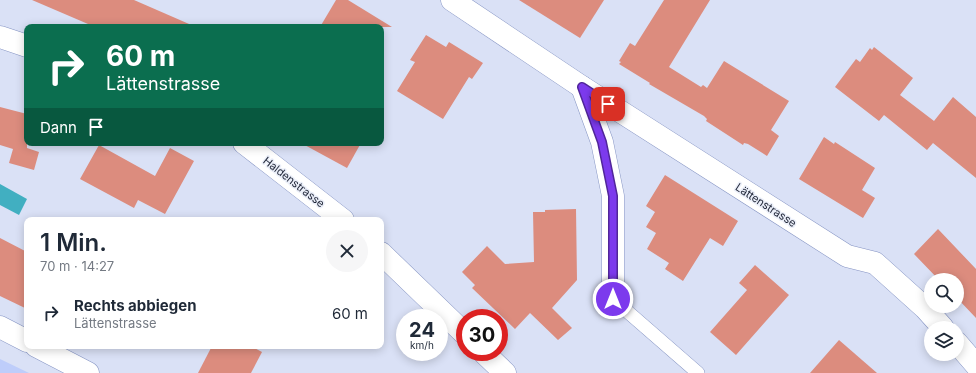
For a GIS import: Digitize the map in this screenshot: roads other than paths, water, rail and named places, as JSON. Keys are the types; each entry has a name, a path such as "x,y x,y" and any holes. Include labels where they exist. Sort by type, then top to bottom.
{"street":[{"name":"Lättenstrasse","path":"452,0 582,87 846,256 875,263 936,321"},
{"path":"0,37 24,45"},
{"path":"582,87 602,142 613,196 613,299"},
{"name":"Haldenstrasse","path":"248,146 340,217"},
{"path":"384,257 456,325"},
{"path":"0,327 24,339"},
{"path":"42,349 88,373"},
{"path":"964,351 976,365"},
{"path":"492,361 505,373"}],"lane":[{"path":"613,299 698,373"}]}
